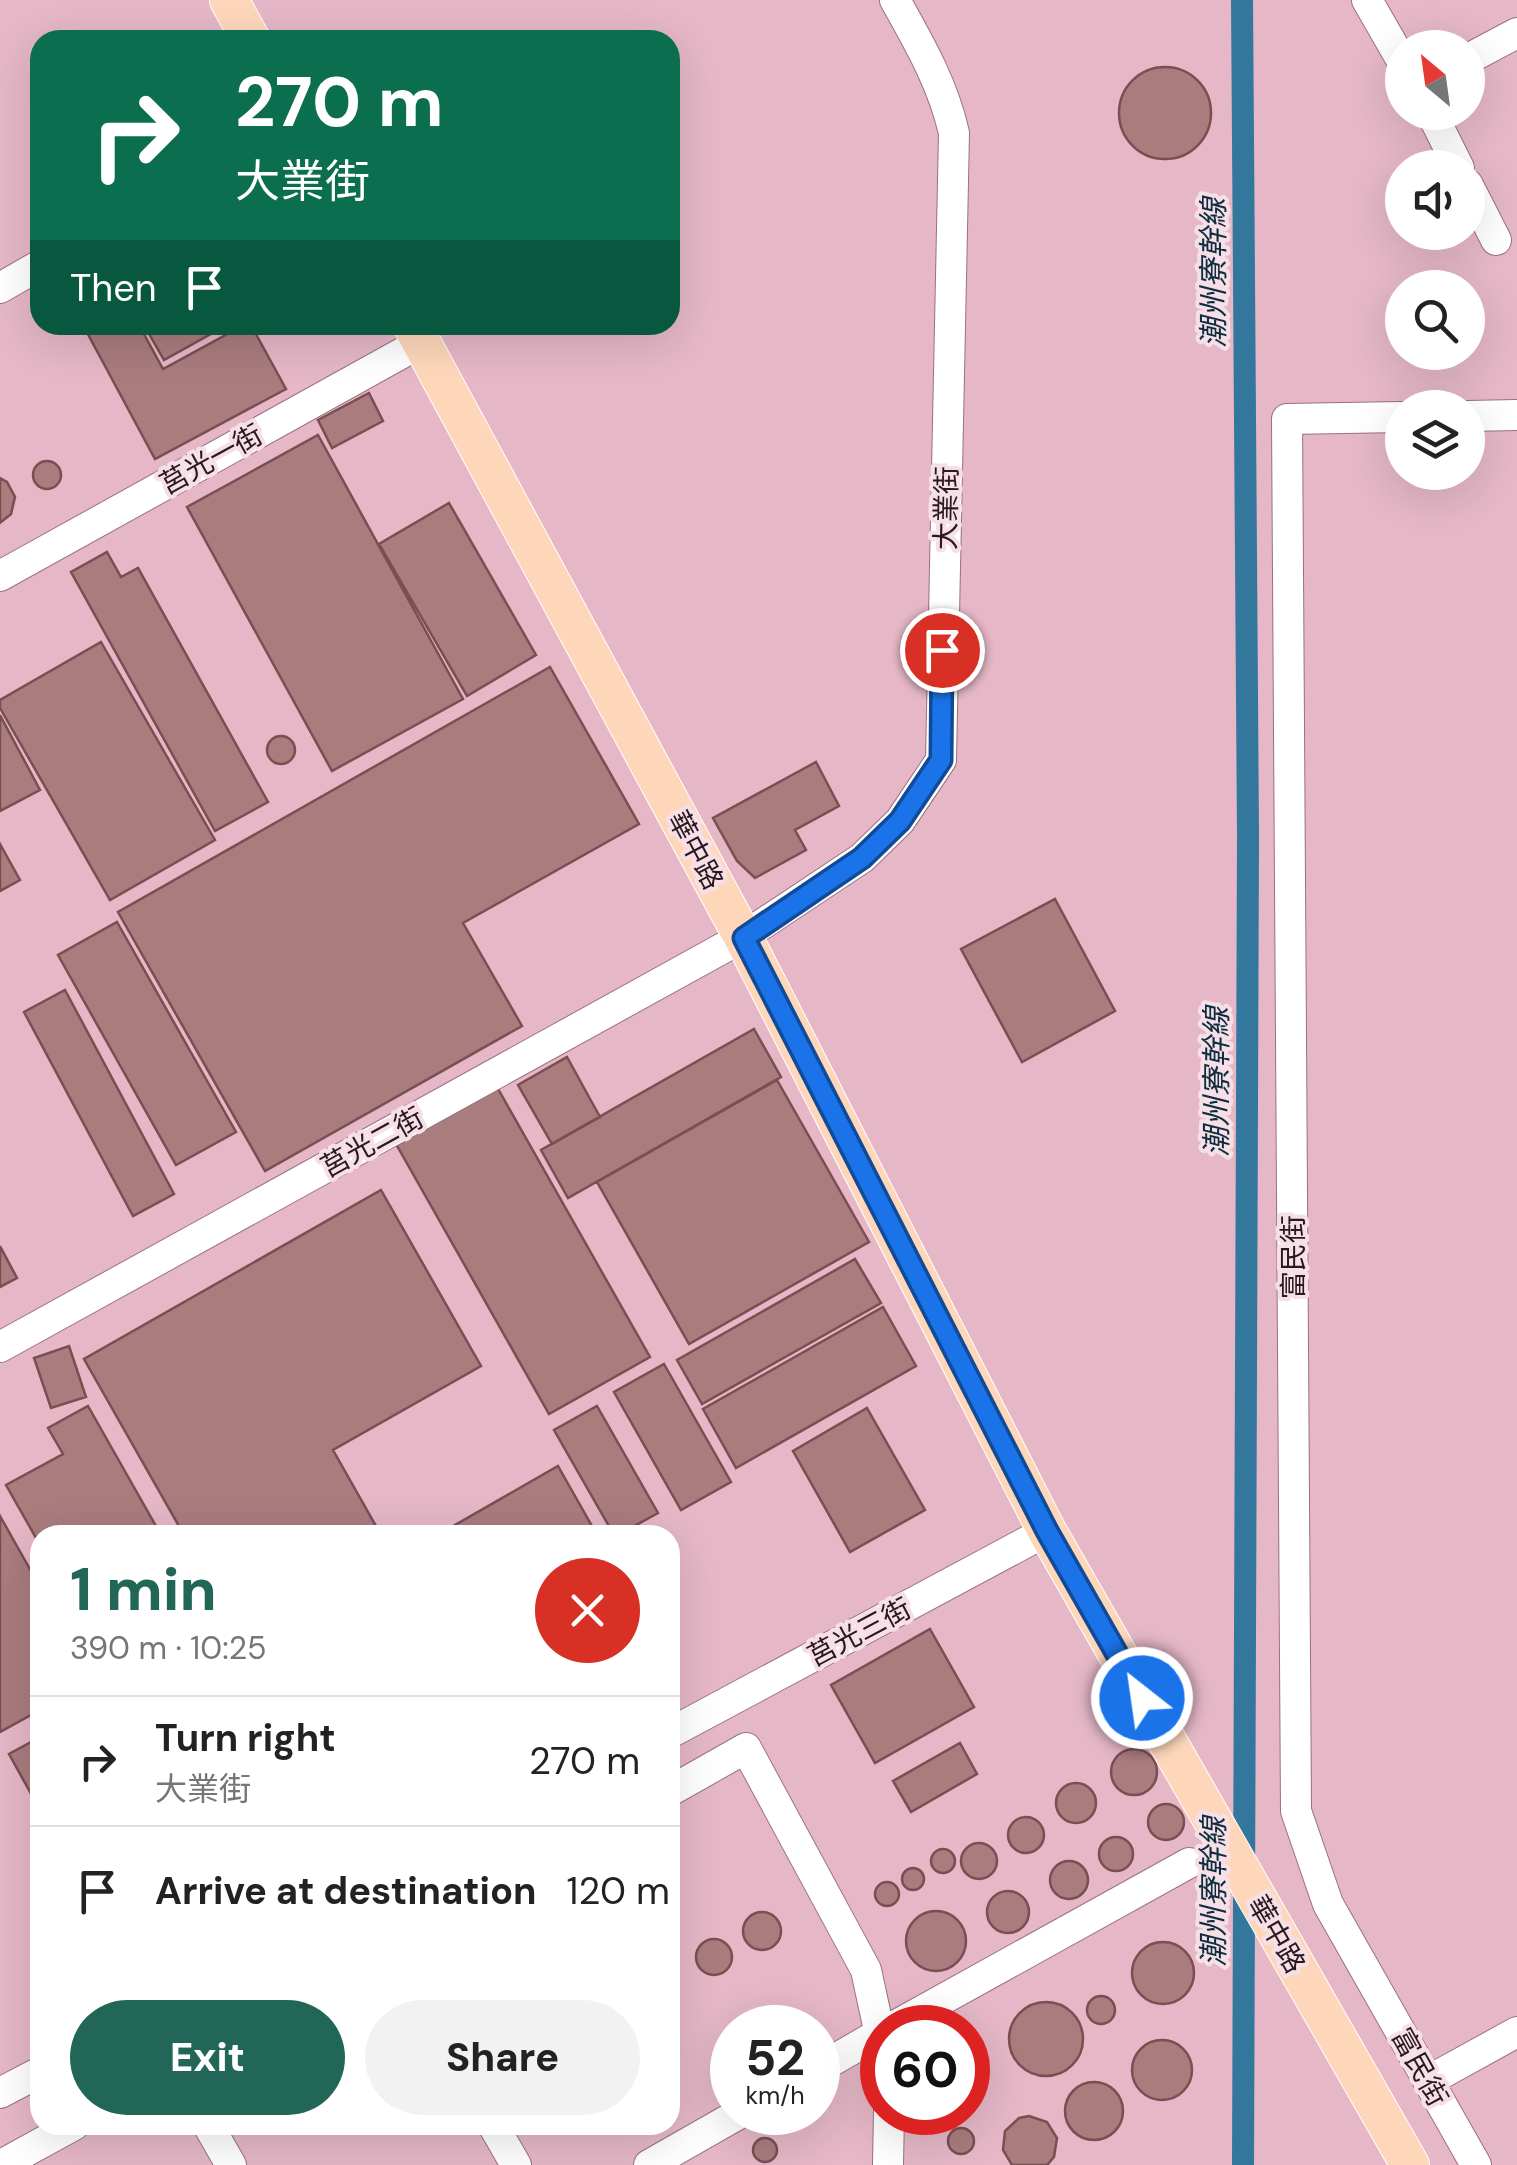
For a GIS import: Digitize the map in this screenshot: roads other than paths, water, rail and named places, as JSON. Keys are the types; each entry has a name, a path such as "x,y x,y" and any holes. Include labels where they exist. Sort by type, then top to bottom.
{"main road":[{"path":"229,0 246,30"},
{"name":"華中路","path":"418,335 744,938 1047,1531 1410,2165"}],"street":[{"name":"大業街","path":"744,938 862,858 900,821 941,760 954,132 948,102 895,0"},
{"path":"1367,0 1385,31"},
{"path":"1485,51 1517,33"},
{"path":"1485,218 1496,240"},
{"path":"0,288 30,271"},
{"name":"莒光一街","path":"0,576 415,335"},
{"path":"1485,416 1517,416"},
{"name":"富民街","path":"1385,418 1287,420 1296,1811 1328,1904 1476,2165"},
{"name":"莒光二街","path":"0,1347 744,938"},
{"name":"莒光三街","path":"680,1729 1047,1531"},
{"path":"680,1785 746,1748 866,1970 876,2005"},
{"path":"937,2005 1189,1863"},
{"path":"1428,2081 1517,2032"},
{"path":"0,2094 30,2078"},
{"path":"650,2165 710,2130"},
{"path":"1,2165 56,2135"},
{"path":"214,2135 231,2165"},
{"path":"499,2135 516,2165"},
{"path":"888,2165 889,2135"}],"waterway":[{"name":"潮州寮幹線","path":"1242,0 1248,836 1243,2165"}]}
